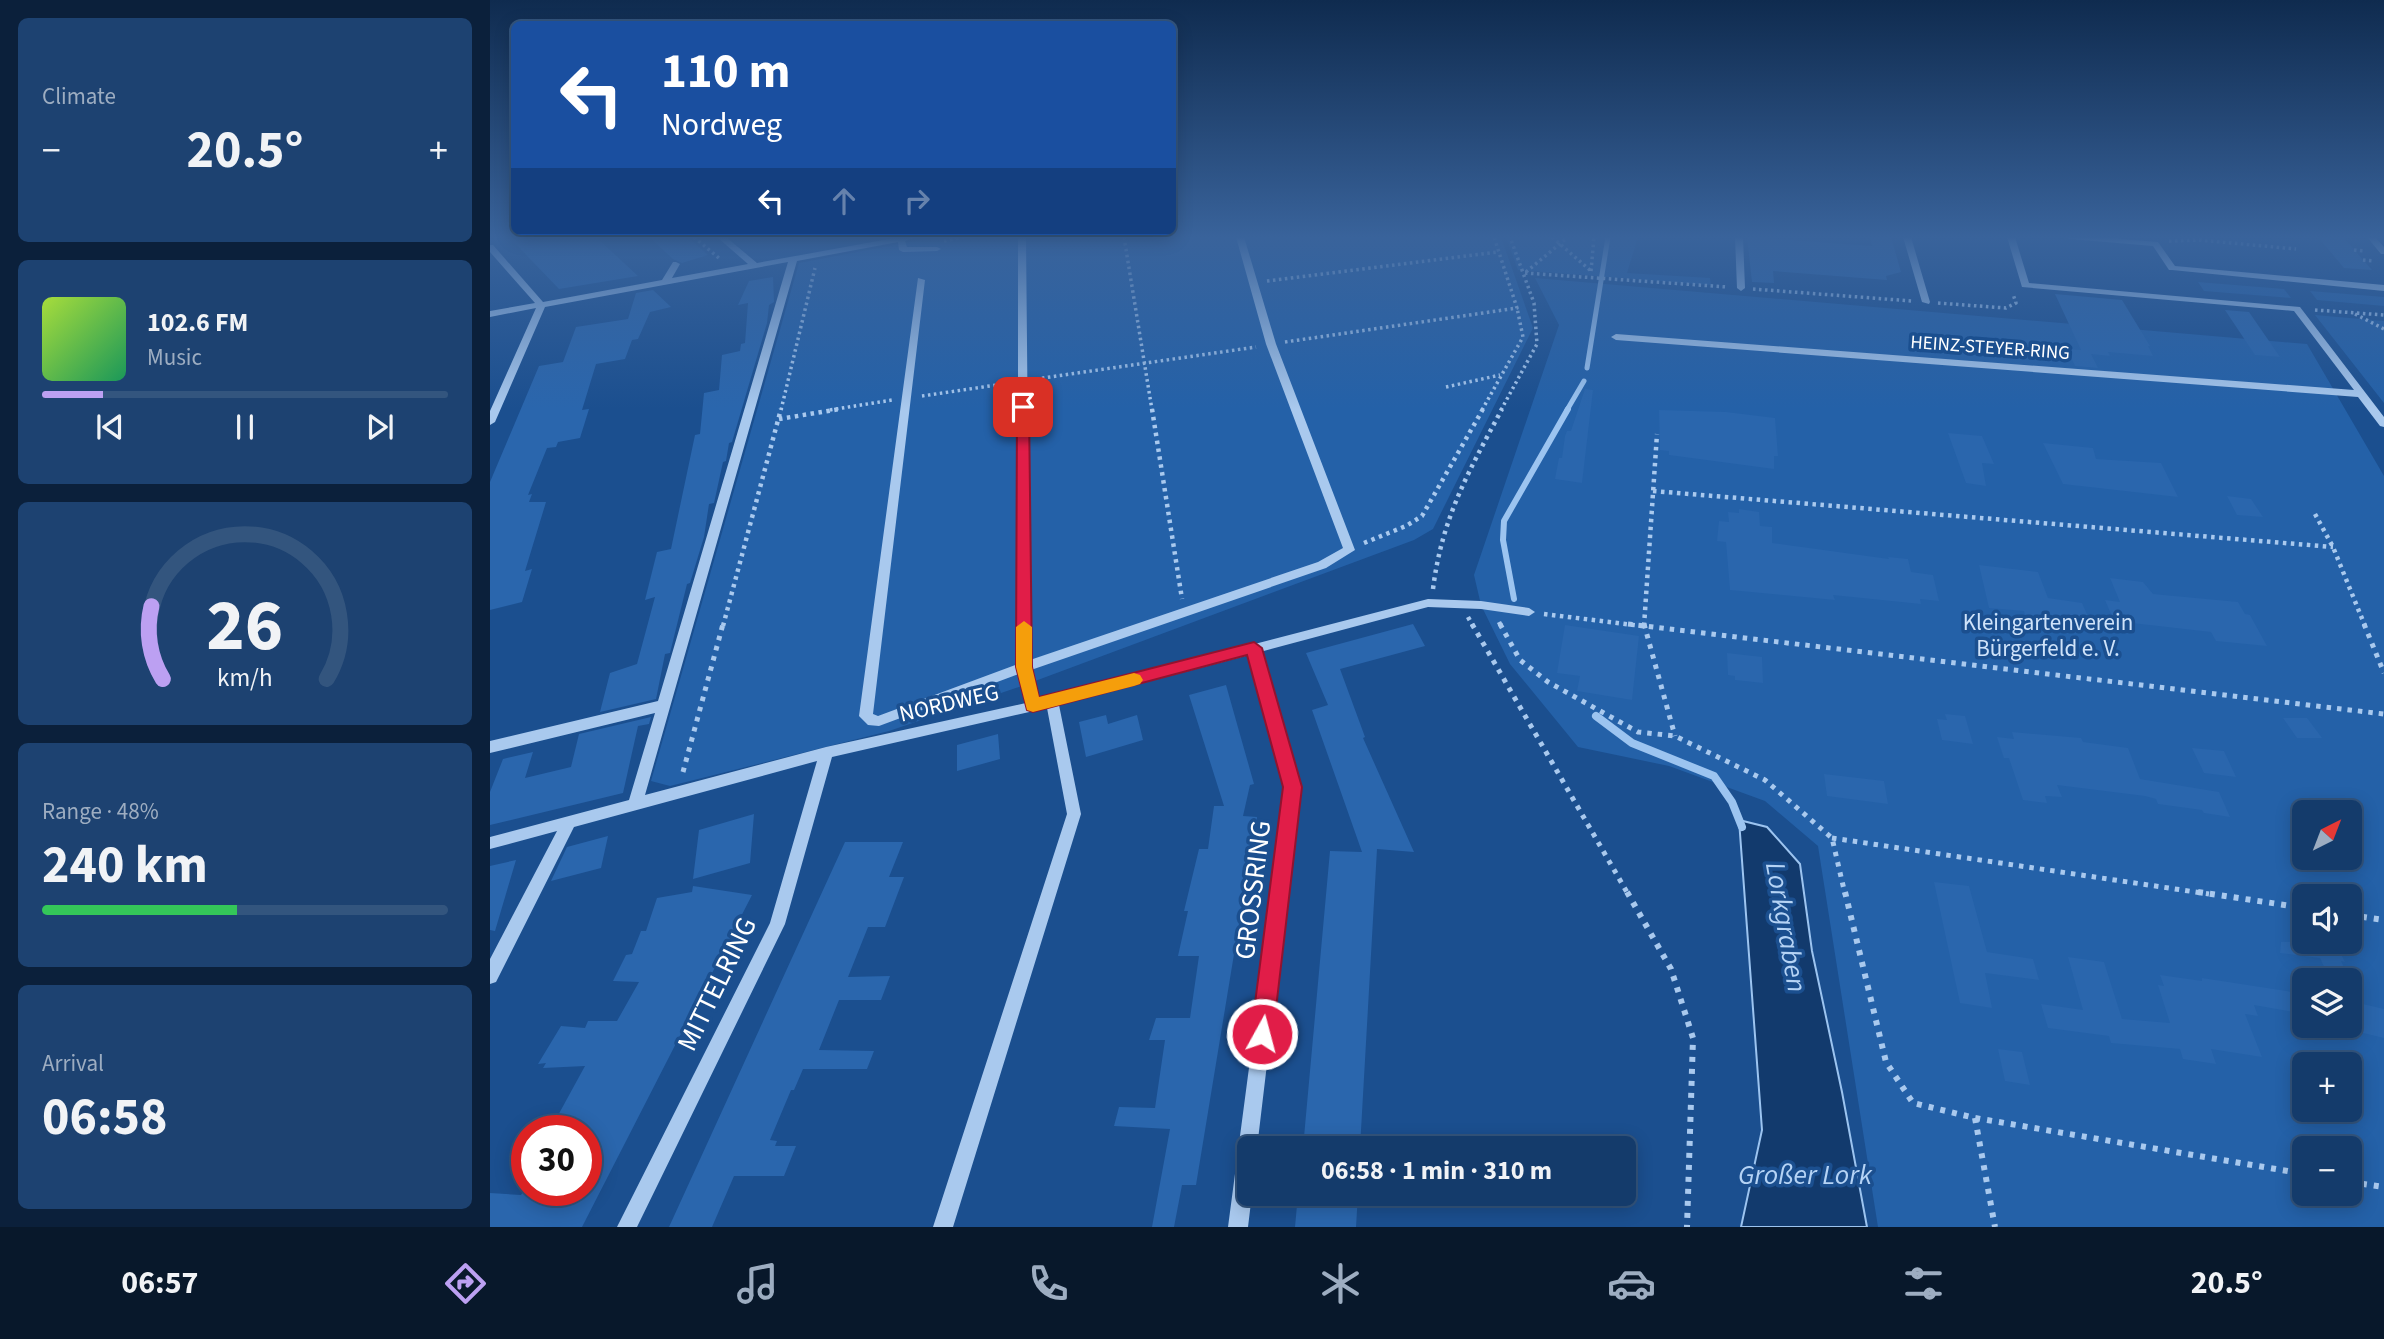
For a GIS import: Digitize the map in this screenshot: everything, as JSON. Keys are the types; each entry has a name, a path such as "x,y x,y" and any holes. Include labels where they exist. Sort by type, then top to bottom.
{"street":[{"path":"490,422 540,312 541,305 531,294"},
{"path":"490,314 597,294"},
{"path":"635,805 782,294"},
{"path":"919,294 866,716 873,721 1322,565 1349,550 1270,344 1258,294"},
{"path":"1022,294 1024,667 1033,705"},
{"path":"1924,294 1926,302"},
{"path":"2130,294 2297,309 2384,424"},
{"name":"HEINZ-STEYER-RING","path":"1616,337 2362,394"},
{"name":"NORDWEG","path":"490,843 826,753 1052,702 1428,603 1490,606 1529,612"},
{"name":"GROSSRING","path":"1238,1227 1293,787 1254,648"},
{"path":"943,1227 1074,814 1052,702"},
{"path":"490,747 662,706"},
{"name":"MITTELRING","path":"627,1227 777,925 826,753"},
{"path":"490,976 569,822"}],"path":[{"path":"683,772 810,294"},
{"path":"1133,294 1184,612"},
{"path":"1349,550 1406,526 1422,516 1523,337 1512,294"},
{"path":"1428,603 1447,520 1464,480 1537,344 1537,320 1531,294"},
{"path":"1824,294 2006,308 2016,303 2013,294"},
{"path":"779,419 1517,308"},
{"path":"2297,309 2384,315"},
{"path":"2351,313 2384,329"},
{"path":"1446,387 1501,375"},
{"path":"1657,434 1644,628 1675,736"},
{"path":"1653,491 2333,547"},
{"path":"2315,514 2333,547 2384,673"},
{"path":"1460,604 1671,969 1693,1038 1687,1227"},
{"path":"1490,606 1520,660 1548,682 1638,732 1675,736 1765,780 1832,838 2292,906"},
{"path":"1529,612 1644,628 2384,714"},
{"path":"1832,838 1886,1062 1913,1103 1975,1118 2292,1172"},
{"path":"2362,917 2384,920"},
{"path":"1975,1118 1995,1227"},
{"path":"2362,1184 2384,1187"}],"green space":[{"path":"790,294 1521,294 1533,328 1433,529 1414,540 1019,687 889,731 670,786 651,781"},
{"name":"Kleingartenverein Bürgerfeld e. V.","path":"1543,294 1725,294 2307,344 2384,476 2384,1227 1878,1227 1818,846 1765,801 1669,766 1578,747 1510,664 1481,605 1474,575 1559,325"},
{"path":"2245,294 2288,294 2291,298"},
{"path":"2313,294 2384,297 2384,306 2317,300"},
{"path":"2315,315 2384,321 2384,403"}],"water":[{"name":"Großer Lork","path":"1739,820 1767,827 1800,864 1812,951 1867,1227 1741,1227 1762,1130"}],"building":[{"path":"636,294 658,294 671,307 650,312 638,339 632,340 625,359 596,364 582,410 589,409 580,438 558,442 556,447 547,448 528,495 532,494 529,502 546,502 525,571 532,569 522,602 490,610 490,482 539,366 563,362 576,327 628,319"},
{"path":"743,294 774,294 774,302 769,305 767,323 732,442 729,443 726,461 723,462 714,503 709,504 704,537 690,583 687,584 670,653 665,654 656,699 600,712 610,673 637,664 655,597 645,600 657,552 671,549 695,435 700,434 704,393 719,390 722,355 740,351 741,344 745,343 748,303 738,305"},
{"path":"2055,294 2122,300 2150,346 2153,356 2108,352 2110,356 2091,354 2098,368 2075,366 2067,349 2081,350"},
{"path":"2225,310 2249,312 2280,357 2255,355"},
{"path":"1585,389 1593,390 1582,483 1555,479 1565,436 1567,431 1571,431"},
{"path":"1659,410 1726,412 1775,418 1778,456 1774,456 1774,469 1669,455 1669,451 1660,450"},
{"path":"1948,433 1982,436 1994,464 1982,463 1986,486 1966,483"},
{"path":"2043,443 2093,448 2096,459 2161,463 2178,497 2063,484"},
{"path":"2227,496 2251,499 2263,517 2237,515"},
{"path":"1739,509 1759,512 1760,526 1772,527 1772,543 1889,559 1888,557 1908,559 1911,572 1933,575 1939,601 1920,599 1921,604 1833,595 1835,600 1730,590 1726,542 1717,541 1719,521 1729,522 1728,512 1739,513"},
{"path":"1979,565 2038,572 2048,598 2082,603 2090,621 2025,615 2024,611 1989,608"},
{"path":"2110,578 2143,582 2153,594 2238,602 2245,614 2250,615 2267,646 2216,641 2211,632 2114,621 2105,600 2120,602"},
{"path":"1413,624 1425,646 1340,669 1365,737 1363,738 1414,852 1377,849 1361,1136 1304,1136 1330,851 1362,852 1312,710 1328,705 1306,653"},
{"path":"1565,625 1639,636 1632,700 1577,691 1580,676 1557,673"},
{"path":"1727,653 1762,657 1763,683 1735,680 1735,676 1728,675"},
{"path":"1226,685 1254,784 1250,785 1243,816 1257,817 1252,863 1249,863 1196,1185 1182,1185 1174,1227 1152,1227 1170,1129 1114,1126 1119,1107 1155,1108 1165,1040 1149,1040 1156,1018 1190,1018 1199,956 1178,956 1188,911 1184,911 1199,849 1208,849 1214,806 1224,806 1189,695"},
{"path":"1945,714 1965,716 1973,744 1942,740 1937,719 1947,720"},
{"path":"1106,715 1108,724 1137,715 1143,740 1086,757 1079,722"},
{"path":"651,717 649,724 638,726 623,793 490,825 490,792 503,759 533,752 525,778 571,767 579,734"},
{"path":"2283,718 2307,718 2322,738 2297,738"},
{"path":"2012,732 2081,738 2083,742 2128,748 2140,779 2219,792 2230,817 2158,804 2156,799 2145,796 2057,785 2062,797 2045,796 2047,803 2023,800 2009,758 2004,758 1997,737 2014,739"},
{"path":"998,734 1000,759 957,771 957,745"},
{"path":"2192,748 2224,751 2236,777 2204,773"},
{"path":"1824,774 1884,781 1888,804 1827,796"},
{"path":"754,814 750,863 693,879 699,830"},
{"path":"608,836 601,868 551,881 567,847"},
{"path":"845,842 903,842 889,877 904,877 885,927 868,927 848,977 890,976 881,1000 839,1000 819,1050 874,1051 867,1069 803,1069 770,1140 777,1141 775,1146 796,1146 784,1176 734,1176 712,1227 669,1227"},
{"path":"516,860 495,931 490,930 490,866"},
{"path":"1934,882 1969,886 1987,952 2033,959 2039,980 1985,973 1992,1008 1960,1003"},
{"path":"693,886 752,895 602,1188 602,1115 558,1115 585,1066 543,1068 546,1063 538,1064 561,1026 585,1028 588,1021 617,1021 639,982 613,981 626,955 632,954 641,931 646,931 657,898 692,892"},
{"path":"2281,942 2292,942 2292,954 2341,954 2344,968 2325,968 2320,958 2280,953"},
{"path":"2068,957 2104,962 2122,1019 2170,1023 2158,985 2164,986 2160,975 2202,981 2202,978 2292,992 2292,1012 2254,1005 2258,1016 2245,1014 2262,1057 2211,1049 2216,1064 2183,1059 2180,1049 2111,1043 2109,1036 2048,1028 2041,1004 2083,1010"},
{"path":"2362,1004 2384,1009 2384,1038 2362,1033"},
{"path":"1998,1049 2022,1052 2030,1085 2005,1081"},
{"path":"490,1193 511,1194 511,1206 593,1206 582,1227 490,1227"},
{"path":"1297,1206 1357,1206 1356,1227 1295,1227"}],"waterway":[{"name":"Lorkgraben","path":"1587,368 1599,294"},
{"name":"Lorkgraben","path":"1567,410 1584,381"},
{"name":"Lorkgraben","path":"1514,599 1503,540 1504,521 1568,409"},
{"name":"Lorkgraben","path":"1596,716 1632,743 1714,776 1732,802 1742,827"}],"slow traffic":[{"path":"1024,627 1024,667 1033,705 1134,680"}],"route":[{"path":"1023,407 1024,667 1033,705 1254,648 1293,787 1262,1034"}]}
